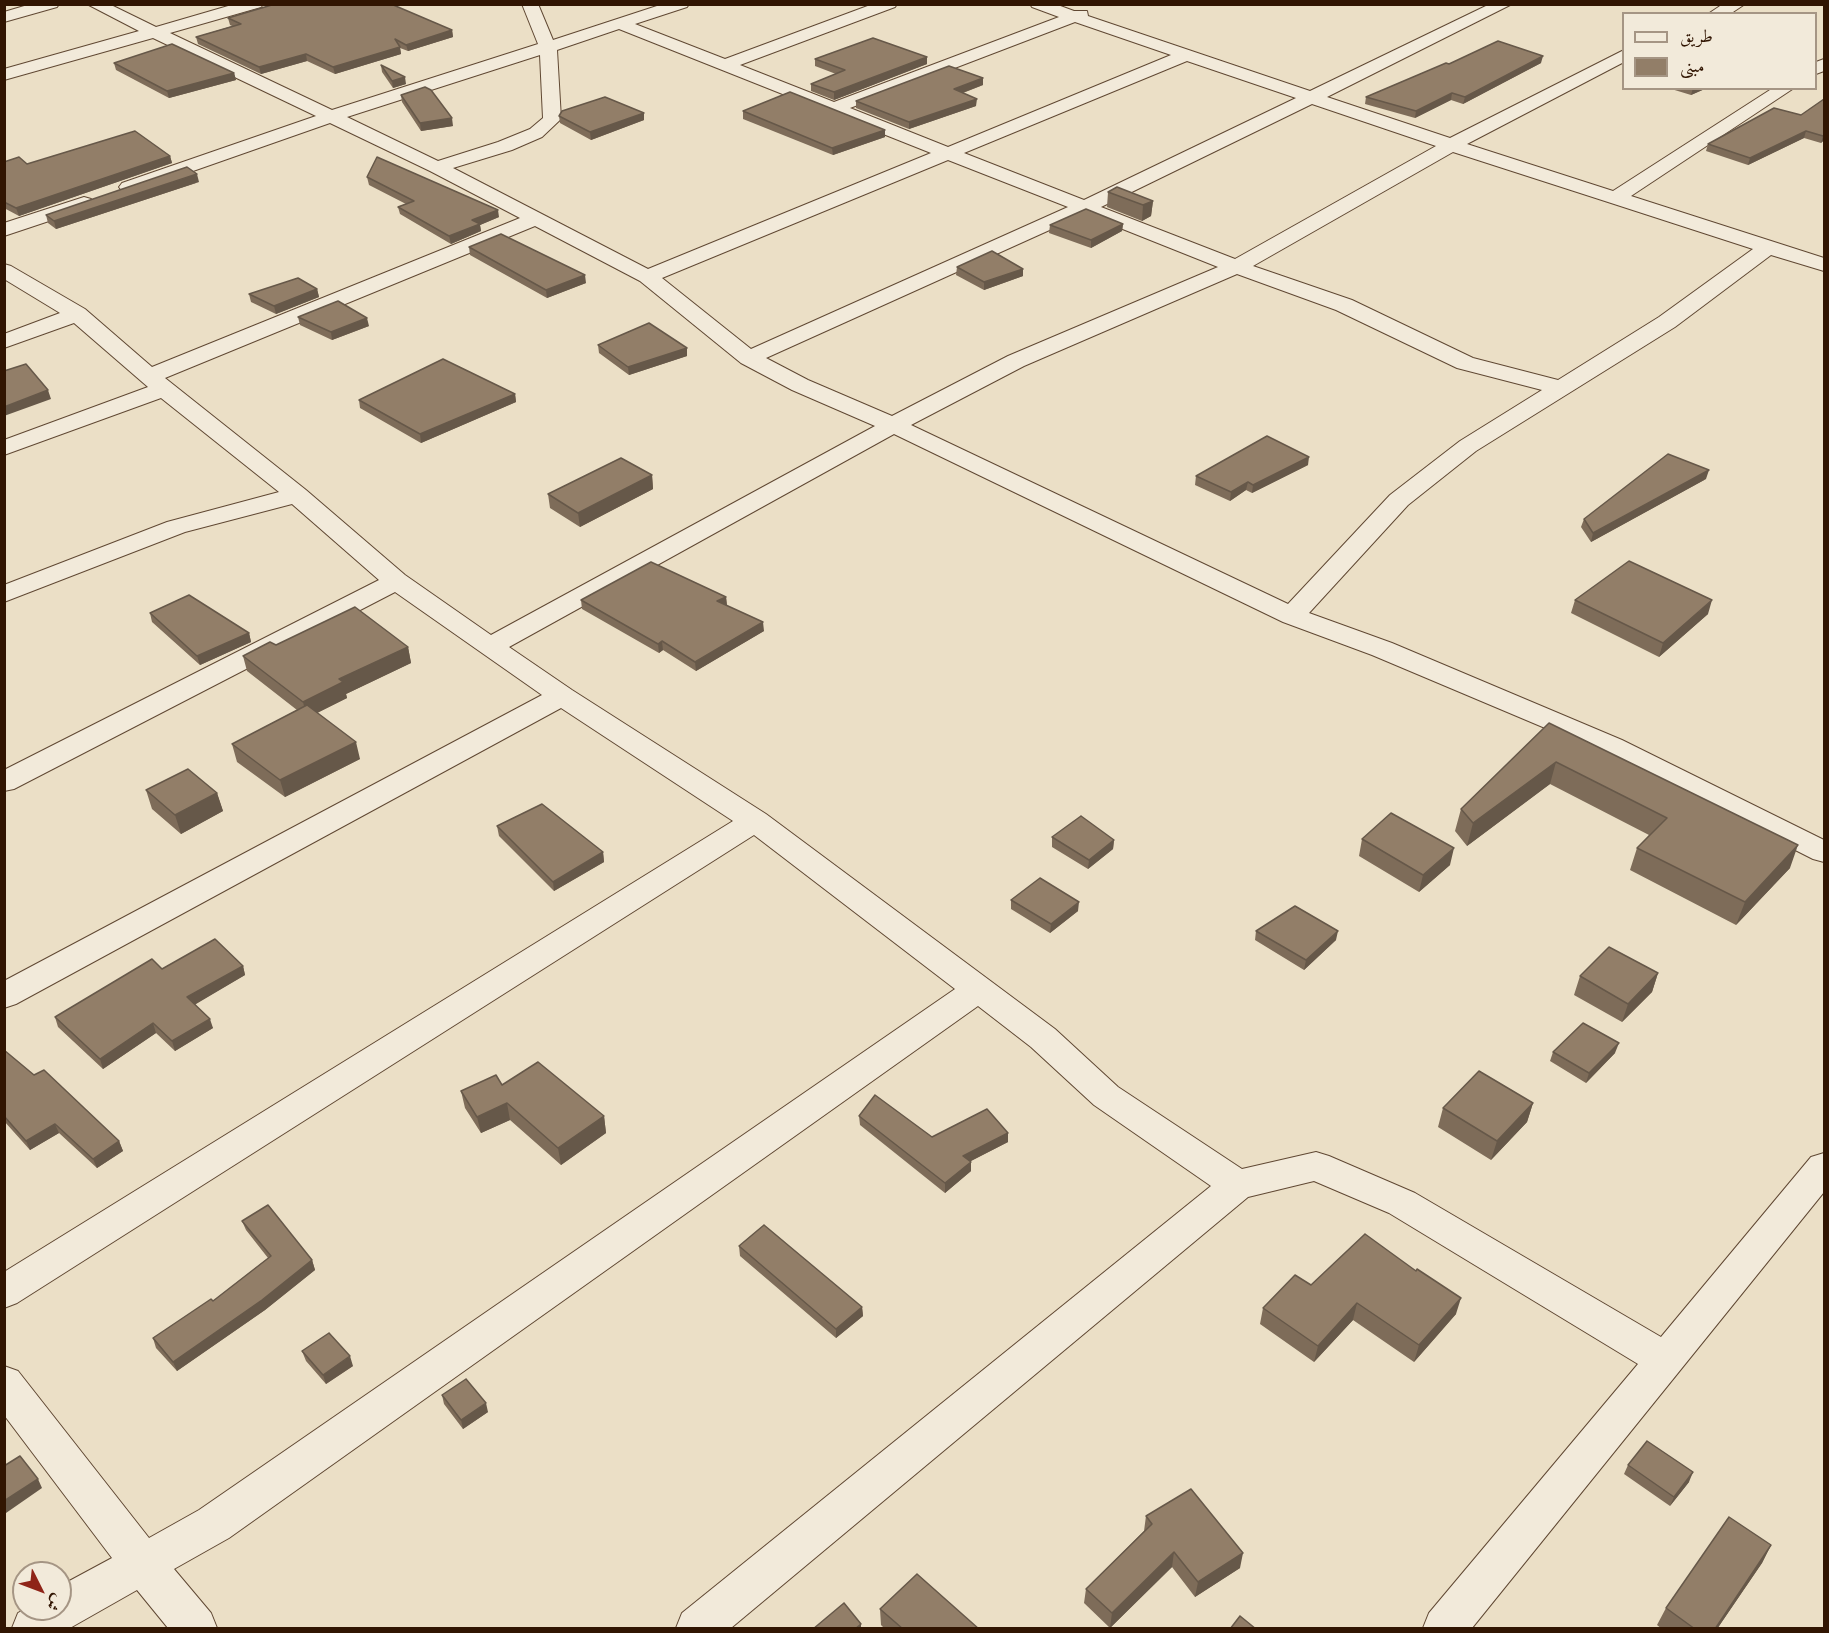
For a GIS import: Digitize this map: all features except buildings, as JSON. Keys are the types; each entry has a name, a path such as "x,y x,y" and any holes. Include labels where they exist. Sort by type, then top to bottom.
{"street":[{"path":"4,17 51,4"},
{"path":"95,4 436,166 647,278 749,358 800,386 893,425 1292,616 1382,649 1612,746 1824,852"},
{"path":"4,75 255,4"},
{"path":"436,166 505,146 536,133 552,119 548,48 530,4"},
{"path":"4,231 330,117 681,4"},
{"path":"726,65 889,4"},
{"path":"1038,4 1451,145 1824,265"},
{"path":"834,108 1075,16 1100,4"},
{"path":"749,358 1085,207 1504,4"},
{"path":"1720,12 1737,4"},
{"path":"620,24 1236,267 1344,305 1465,363 1560,388"},
{"path":"647,278 1189,54"},
{"path":"490,646 893,425 1016,361 1236,267 1451,145 1622,56"},
{"path":"1615,198 1783,90"},
{"path":"4,448 536,219"},
{"path":"1292,616 1399,500 1468,446 1667,322 1768,247"},
{"path":"4,270 77,314 297,495 396,581 562,696 755,821 1043,1038 1106,1096 1237,1185"},
{"path":"4,342 77,314"},
{"path":"4,594 176,527 297,495"},
{"path":"4,782 396,581"},
{"path":"4,996 562,696"},
{"path":"4,1292 755,821"},
{"path":"34,1629 68,1605 214,1524 977,990"},
{"path":"698,1629 1237,1185 1316,1166 1402,1203 1666,1360"},
{"path":"1445,1629 1824,1167"},
{"path":"4,1383 195,1629"}]}
